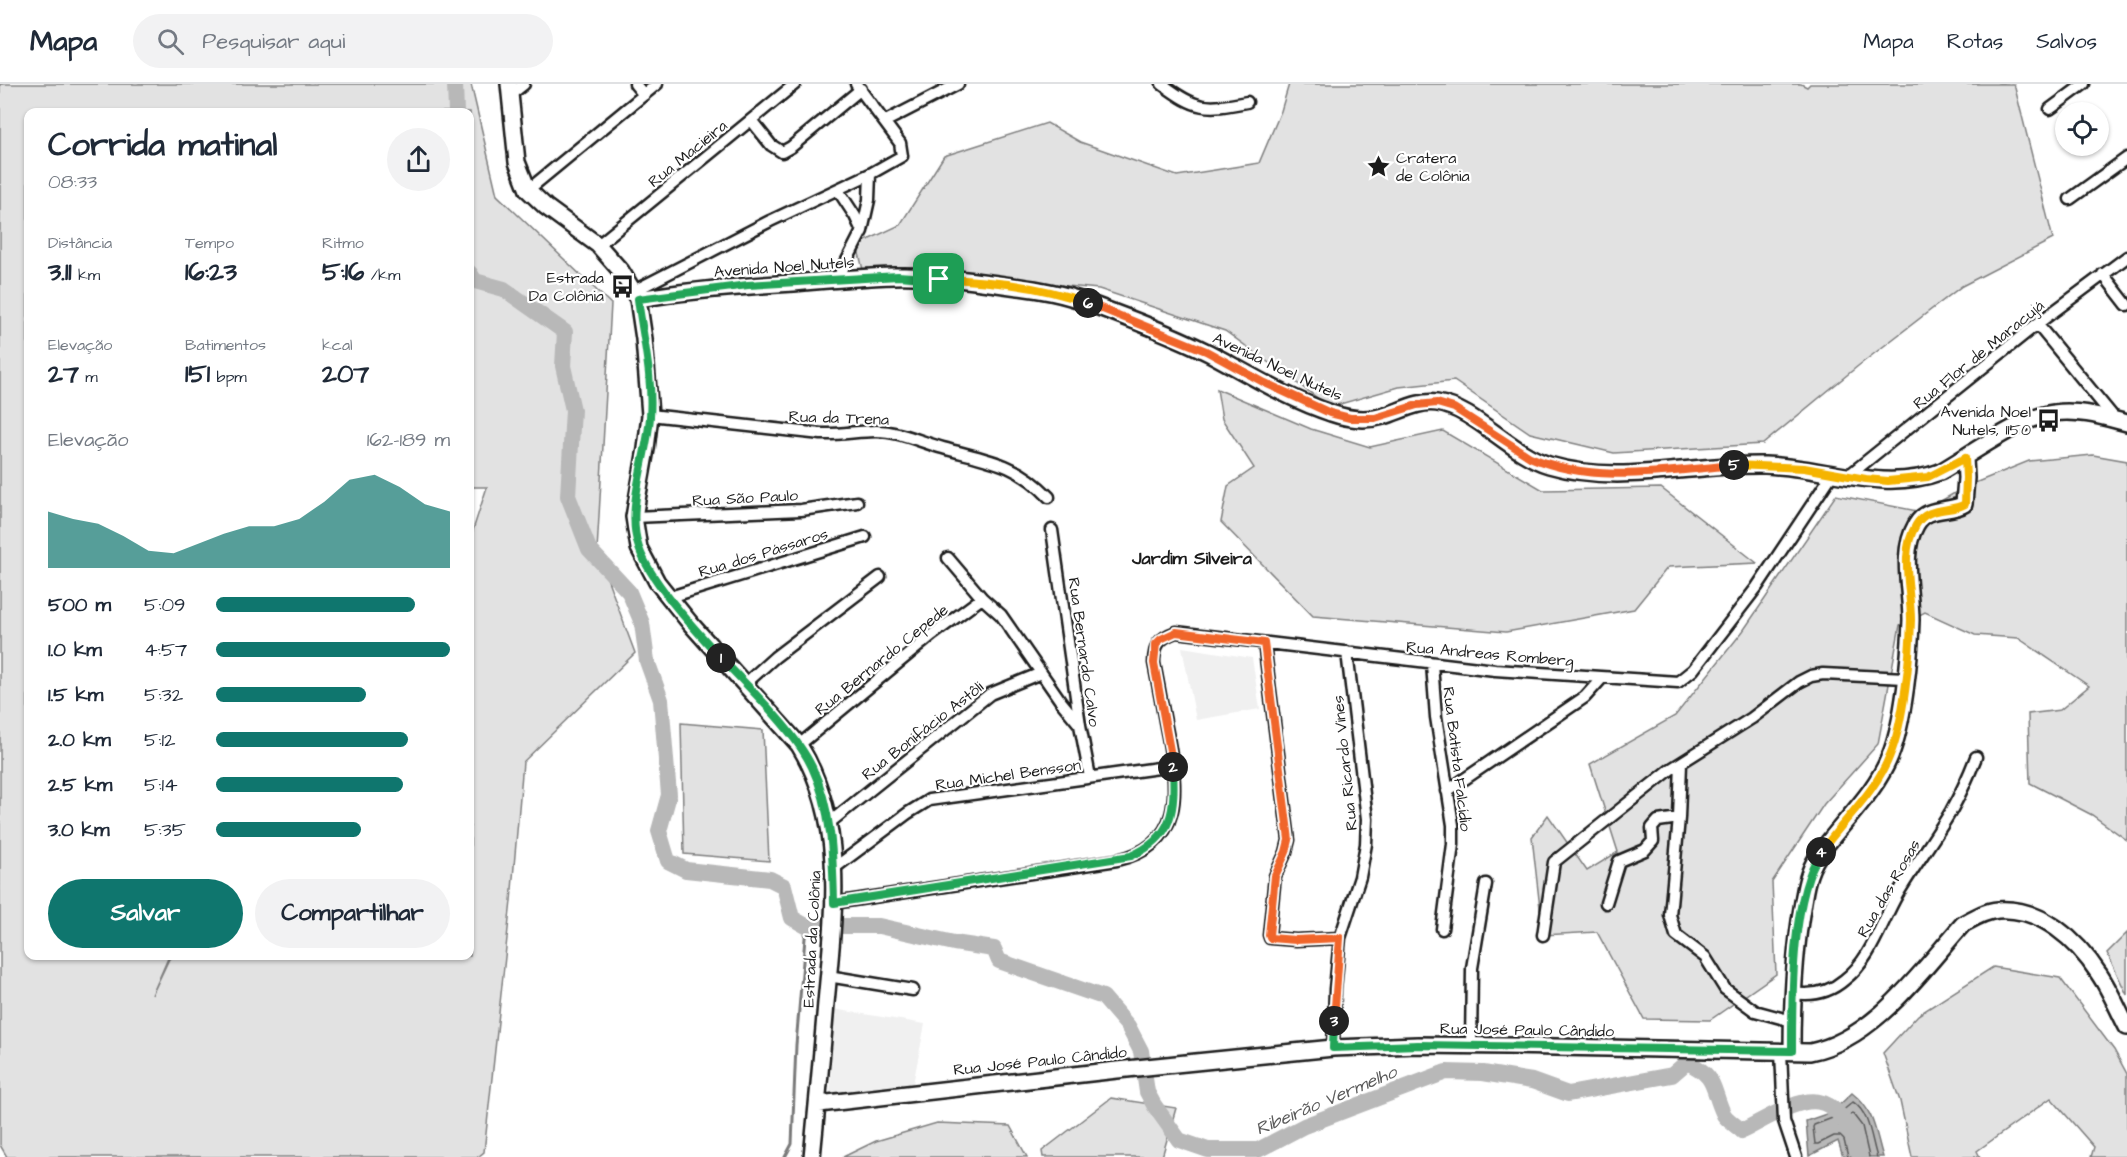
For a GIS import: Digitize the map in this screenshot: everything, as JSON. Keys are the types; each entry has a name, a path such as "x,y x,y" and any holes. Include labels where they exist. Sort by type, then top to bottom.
{"street":[{"path":"510,89 524,84"},
{"path":"635,84 644,95"},
{"path":"528,190 657,84"},
{"name":"Rua Macieira","path":"598,245 795,84"},
{"path":"2050,109 2084,84"},
{"path":"886,121 952,85"},
{"path":"1166,85 1189,102 1201,106 1215,108 1247,102"},
{"path":"636,295 760,226 838,190 902,156 900,143 859,87 791,147 782,152 771,146 751,120"},
{"name":"Estrada da Colônia","path":"510,89 517,162 528,190 546,207 598,245 615,262 636,295 644,339 650,415 634,517 639,548 645,562 690,623 799,745 812,767 825,802 829,823 834,903 819,1104 812,1157"},
{"path":"2070,199 2127,158"},
{"path":"837,280 862,231 869,200 870,174"},
{"path":"838,190 862,231"},
{"name":"Rua Flor de Maracujá","path":"1848,476 2037,324 2127,257"},
{"path":"2103,274 2127,305"},
{"name":"Avenida Noel Nutels","path":"636,295 898,276 957,279 1060,294 1132,320 1206,351 1265,383 1330,413 1350,418 1375,418 1423,404 1444,405 1472,418 1530,457 1576,472 1643,473 1743,465 1804,468 1888,481 1918,478 1940,472 2018,426 2043,415 2078,413 2121,421"},
{"path":"2037,324 2121,421"},
{"name":"Rua da Trena","path":"650,415 821,434 837,435 879,431 1002,463 1031,481 1049,496"},
{"path":"1796,1157 1784,1121 1782,1101 1786,1051 1792,1021 1795,956 1804,890 1812,866 1827,842 1874,784 1890,755 1904,700 1911,619 1907,566 1908,544 1916,526 1927,515 1943,508 1959,507 1965,504 1965,458"},
{"name":"Rua Andreas Romberg","path":"1173,766 1154,663 1154,650 1161,639 1176,632 1432,664 1678,682 1693,669 1757,587 1833,473"},
{"name":"Rua São Paulo","path":"634,517 801,510 857,502"},
{"name":"Rua Bernardo Calvo","path":"1052,530 1080,725 1090,777"},
{"name":"Rua dos Pássaros","path":"670,597 865,537"},
{"path":"948,558 982,598 1001,615 1041,674 1080,725"},
{"path":"745,684 775,657 880,577"},
{"name":"Rua Bernardo Cepede","path":"799,745 932,635 982,598"},
{"path":"1264,643 1289,840 1275,876 1269,935 1270,938 1282,940 1340,938"},
{"name":"Rua Ricardo Vines","path":"1333,1048 1340,938 1360,876 1366,844 1366,819 1347,652"},
{"name":"Rua Batista Falcídio","path":"1432,664 1436,717 1453,825 1453,844 1442,929"},
{"name":"Rua Bonifácio Astôli","path":"829,823 990,694 1041,674"},
{"path":"1542,935 1554,862 1671,769 1752,718 1799,682 1811,676 1823,674 1905,678"},
{"path":"1447,790 1585,697 1602,678"},
{"name":"Rua das Rosas","path":"1793,993 1810,995 1834,988 1861,963 1897,895 1952,810 1976,757"},
{"path":"1681,763 1679,818 1670,915 1676,935 1704,957 1725,989 1755,1011 1792,1021"},
{"path":"834,903 1131,856 1155,842 1172,818 1175,798 1173,766"},
{"name":"Rua Michel Bensson","path":"833,869 908,813 930,800 1173,766"},
{"path":"1606,903 1619,861 1645,850 1653,841 1652,828 1658,821 1679,818"},
{"path":"1471,1046 1472,968 1486,884"},
{"name":"Rua José Paulo Cândido","path":"819,1104 1333,1048 1471,1046 1810,1052 1826,1049 1856,1034 1875,1020 1963,924 1998,910 2040,918 2061,931 2084,953 2101,976 2127,1027"},
{"path":"828,976 913,990"}],"shaded area":[{"path":"0,84 471,84 497,195 611,304 597,551 635,653 523,762 511,901 484,1152 478,1157 7,1157 0,1145"},
{"path":"1289,84 1801,84 1807,87 1810,84 2014,84 2053,239 1962,286 1858,366 1763,444 1614,453 1530,433 1454,381 1399,387 1330,407 1225,331 1099,289 1024,282 864,274 857,245 900,225 944,156 1047,123 1080,142 1177,176 1259,163 1281,111"},
{"path":"1217,389 1311,429 1370,447 1443,431 1543,490 1661,488 1757,563 1668,567 1634,609 1506,632 1313,616 1221,522 1228,486 1254,468 1222,419"},
{"path":"2093,455 2127,461 2127,840 2092,815 2030,783 2028,714 2060,710 2089,686 2018,638 1975,635 1925,612 1900,625 1878,744 1824,804 1772,882 1776,974 1710,1020 1644,1019 1597,932 1543,935 1532,837 1548,815 1587,871 1618,852 1590,764 1675,716 1743,631 1836,495 1922,512 1965,487 2029,461"},
{"path":"1182,647 1252,658 1260,709 1196,720"},
{"path":"681,723 763,730 769,861 684,854"},
{"path":"2127,933 2127,995 2107,953"},
{"path":"1993,967 2060,978 2114,1050 2127,1074 2127,1157 2091,1157 2094,1147 2051,1098 1977,1151 1980,1157 1912,1157 1900,1101 1883,1053 1918,1015"},
{"path":"833,1009 925,1024 912,1089 830,1097"},
{"path":"1111,1098 1176,1108 1162,1157 1043,1157 1042,1151"},
{"path":"937,1123 1010,1126 1027,1157 843,1157 876,1141"}],"water":[{"path":"1852,1093 1870,1114 1883,1157 1843,1157 1838,1141 1809,1156 1806,1121 1832,1112"}],"waterway":[{"name":"Ribeirão Vermelho","path":"455,84 456,108"},
{"name":"Ribeirão Vermelho","path":"474,279 504,289 565,332 563,366 573,410 568,496 589,549 629,592 642,623 647,661 661,700 669,795 659,831 668,861 686,870 770,879 784,886 792,918 806,926 879,926 954,943 994,949 999,961 1103,997 1128,1026 1141,1051 1147,1092 1154,1105 1179,1140 1208,1150 1258,1150 1304,1126 1446,1072 1483,1073 1532,1081 1568,1094 1672,1075 1687,1062 1697,1067 1709,1078 1724,1115 1742,1131 1782,1110 1814,1101 1827,1104 1839,1114 1850,1131 1860,1157"},
{"path":"785,1157 792,1144 796,1045 806,926"}],"place":[{"name":"Cratera de Colônia","path":"1378,166"},
{"name":"Estrada Da Colônia","path":"622,286"},
{"name":"Avenida Noel Nutels, 1150","path":"2049,420"}],"district":[{"name":"Jardim Silveira","path":"1192,558"}],"route":[{"path":"898,276 939,279 988,282 1074,298 1206,351 1265,383 1330,413 1361,419 1384,416 1402,409 1430,403 1454,408 1530,457 1576,472 1643,473 1768,465 1888,481 1928,477 1965,458 1965,504 1959,507 1943,508 1927,515 1919,521 1908,544 1910,634 1904,700 1890,755 1868,792 1818,856 1804,890 1795,956 1792,1051 1418,1045 1333,1048 1340,938 1282,940 1270,938 1269,935 1276,871 1286,852 1289,840 1264,643 1176,632 1156,644 1154,663 1173,766 1175,798 1172,818 1164,832 1142,852 1117,860 834,903 829,823 825,802 812,767 799,745 715,652 657,582 639,548 634,517 650,415 649,386 638,299 748,285 898,276"}]}
